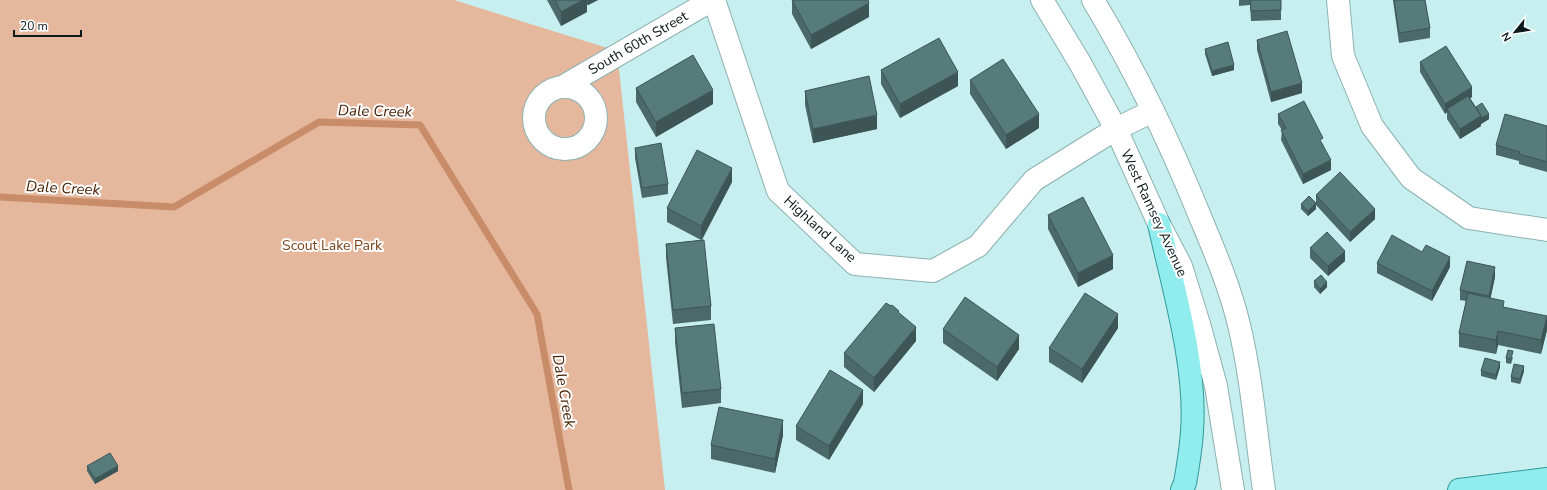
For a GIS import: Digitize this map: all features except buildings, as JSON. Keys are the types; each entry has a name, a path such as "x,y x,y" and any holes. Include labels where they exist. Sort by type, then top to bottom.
{"main road":[{"path":"1159,224 1186,343 1192,391 1192,430 1185,483 1182,490"},
{"path":"1459,490 1547,479"}],"street":[{"name":"South 60th Street","path":"564,86 713,0"},
{"name":"Highland Lane","path":"713,0 778,191 855,264 933,271 978,246 1034,180 1116,129 1153,111"},
{"name":"West Ramsey Avenue","path":"1042,0 1080,63 1116,129 1159,224 1181,266 1216,386 1232,490"},
{"path":"1093,0 1109,27 1153,111 1186,181 1218,259 1239,324 1250,377 1264,490"},
{"path":"1338,0 1343,56 1372,126 1410,178 1469,218 1547,230"}],"green space":[{"name":"Scout Lake Park","path":"0,0 454,0 617,51 665,490 0,490"}],"waterway":[{"name":"Dale Creek","path":"0,197 174,207 319,122 420,125 537,314 569,490"}]}
